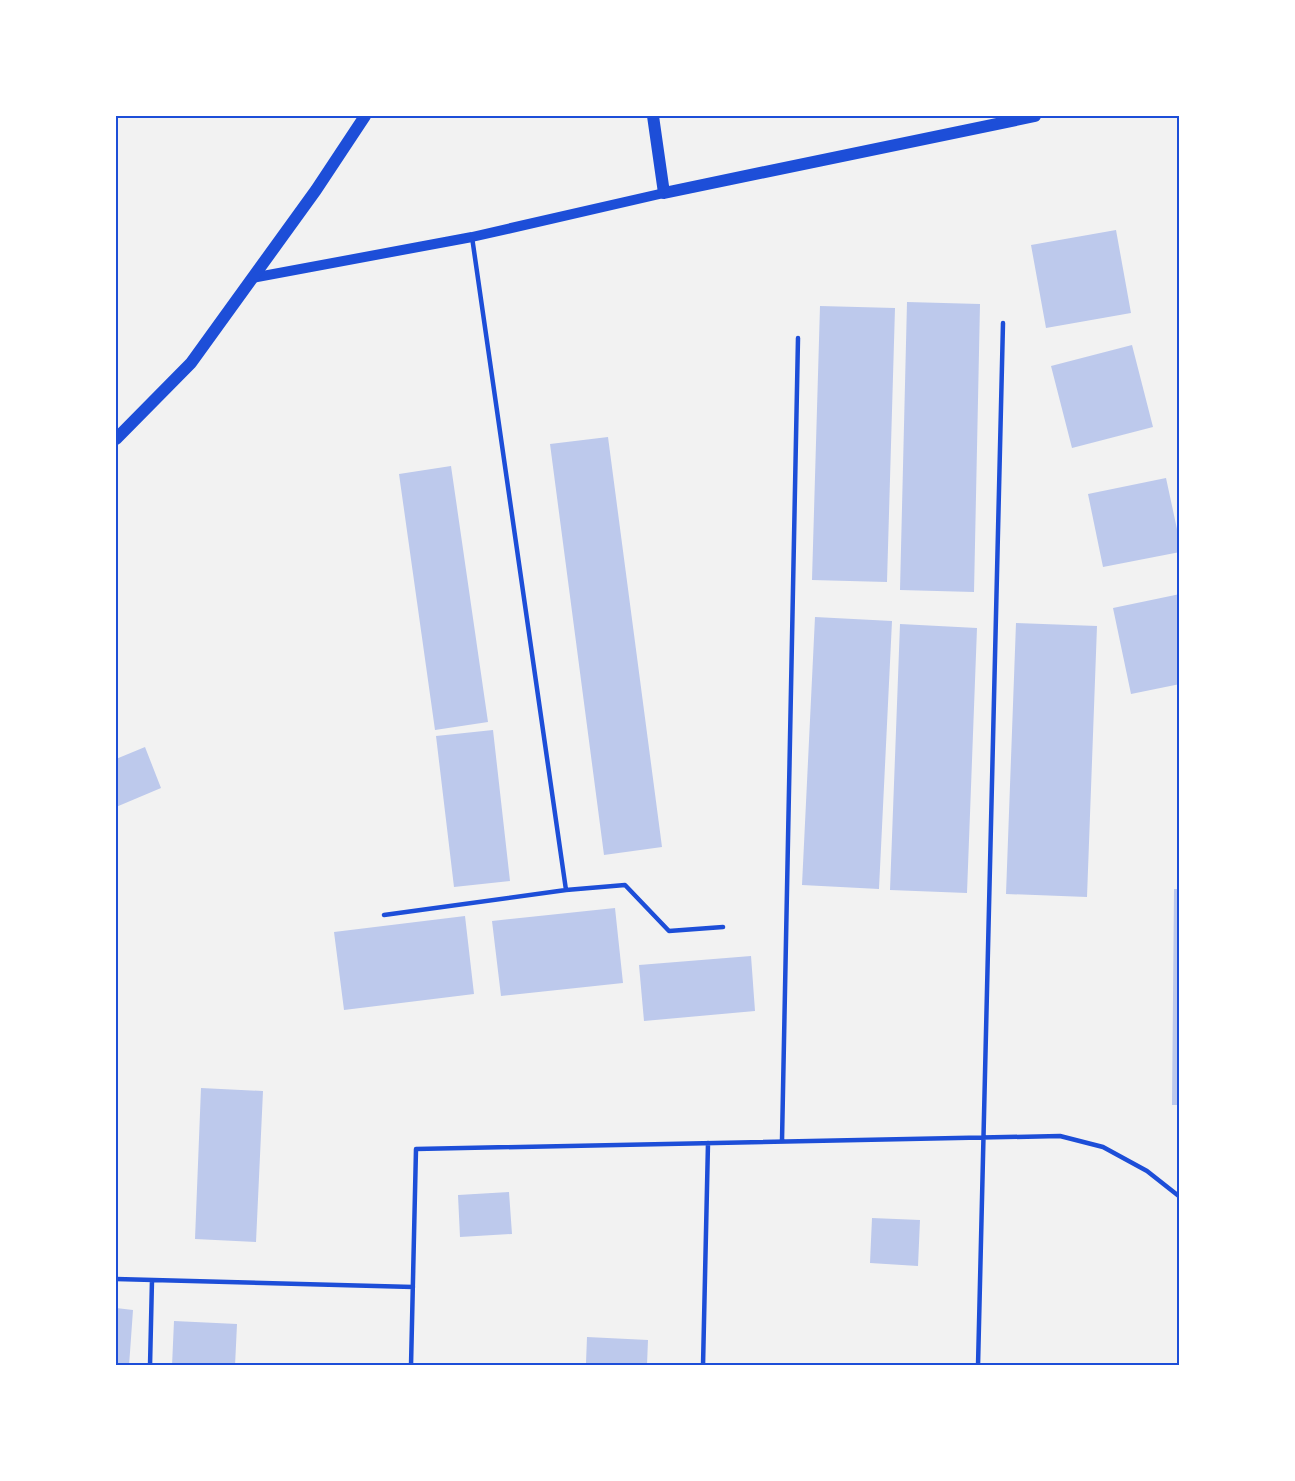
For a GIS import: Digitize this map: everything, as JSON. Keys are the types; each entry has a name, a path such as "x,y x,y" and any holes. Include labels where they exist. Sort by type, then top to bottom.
{"main road":[{"path":"116,439 191,363 316,190 365,116"},
{"path":"654,116 664,192 1035,116"}],"street":[{"path":"252,278 472,237 664,192"}],"lane":[{"path":"472,237 566,890"},
{"path":"978,1365 1004,323"},
{"path":"782,1141 798,338"},
{"path":"384,915 566,890 625,885 669,931 723,927"},
{"path":"411,1365 416,1149 1060,1136 1103,1147 1147,1171 1179,1197"},
{"path":"703,1365 708,1143"},
{"path":"116,1279 413,1287"},
{"path":"150,1365 152,1280"}],"building":[{"path":"1116,230 1131,313 1046,328 1031,245"},
{"path":"907,302 980,304 974,592 900,590"},
{"path":"820,306 895,308 887,582 812,580"},
{"path":"1132,345 1153,427 1072,448 1051,366"},
{"path":"608,437 662,847 604,855 550,444"},
{"path":"451,466 488,722 435,730 399,474"},
{"path":"1166,478 1180,552 1103,567 1088,494"},
{"path":"1180,594 1180,684 1131,694 1113,608"},
{"path":"815,617 892,621 879,889 802,885"},
{"path":"1016,623 1097,626 1087,897 1006,894"},
{"path":"900,624 977,628 967,893 890,890"},
{"path":"493,730 510,881 454,887 436,736"},
{"path":"145,747 161,788 116,807 116,759"},
{"path":"1174,889 1180,889 1180,1105 1172,1105"},
{"path":"615,908 623,983 501,996 492,921"},
{"path":"465,916 474,994 344,1010 334,932"},
{"path":"751,956 755,1011 644,1021 639,965"},
{"path":"201,1088 263,1091 256,1242 195,1239"},
{"path":"509,1192 512,1234 460,1237 458,1195"},
{"path":"872,1218 920,1220 918,1266 870,1263"},
{"path":"116,1308 133,1310 129,1366 116,1366"},
{"path":"174,1321 237,1324 235,1366 172,1366"},
{"path":"587,1337 648,1340 647,1365 586,1363"}]}
